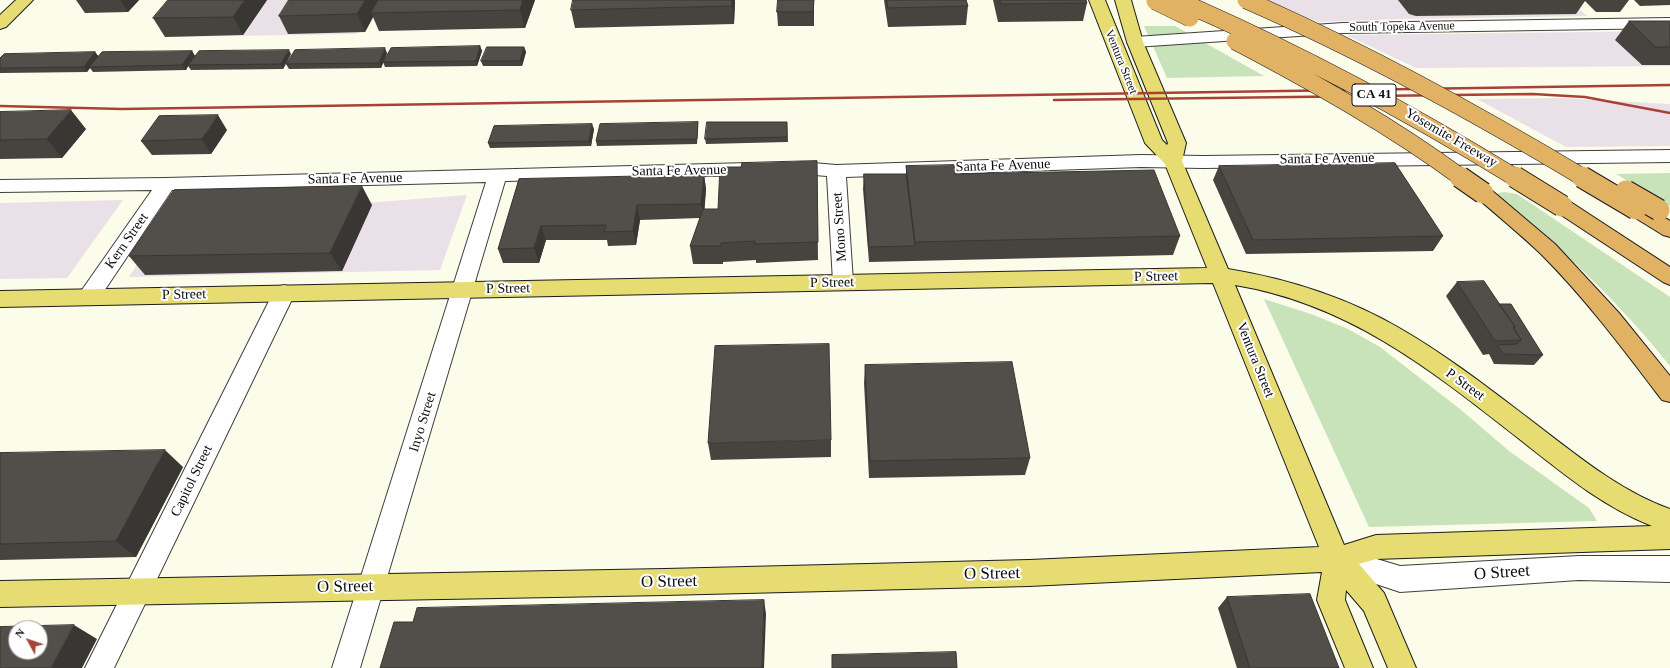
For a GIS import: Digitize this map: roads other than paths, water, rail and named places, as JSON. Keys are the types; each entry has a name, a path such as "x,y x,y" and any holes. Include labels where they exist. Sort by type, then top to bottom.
{"highway":[{"path":"1153,0 1256,52 1329,93 1421,149 1483,193 1538,239 1578,280 1612,319 1670,393"},
{"name":"Yosemite Freeway","path":"1177,0 1261,37 1366,91 1492,162 1670,277"},
{"name":"CA 41","path":"1246,0 1310,28 1490,123 1670,230"},
{"path":"1390,69 1449,94 1501,120 1664,214"}],"main road":[{"path":"0,8 8,0"},
{"path":"0,24 25,0"},
{"name":"Ventura Street","path":"1097,0 1154,143 1173,162 1337,559 1374,602 1402,668"},
{"name":"Ventura Street","path":"1123,0 1135,42 1177,143 1173,162"},
{"name":"P Street","path":"0,299 1220,275 1287,289 1326,303 1363,319 1421,353 1603,488 1625,502 1670,521"},
{"name":"P Street","path":"1603,488 1621,507 1627,524 1628,539"},
{"name":"O Street","path":"0,594 665,582 1080,571 1337,559 1376,547 1670,537"},
{"path":"1337,559 1331,600 1359,668"}],"street":[{"name":"South Topeka Avenue","path":"1135,42 1343,28 1670,23"},
{"name":"Santa Fe Avenue","path":"0,186 166,184 802,168 836,171 1141,161 1173,162 1670,156"},
{"name":"Mono Street","path":"836,171 843,282"},
{"name":"Inyo Street","path":"346,668 498,175"},
{"name":"Kern Street","path":"88,297 166,184"},
{"name":"Capitol Street","path":"99,668 284,293"},
{"name":"O Street","path":"1337,559 1400,579 1579,568 1670,569"}],"railway":[{"path":"0,106 122,109 1670,85"},
{"path":"1054,100 1533,94 1585,97 1670,113"}]}
